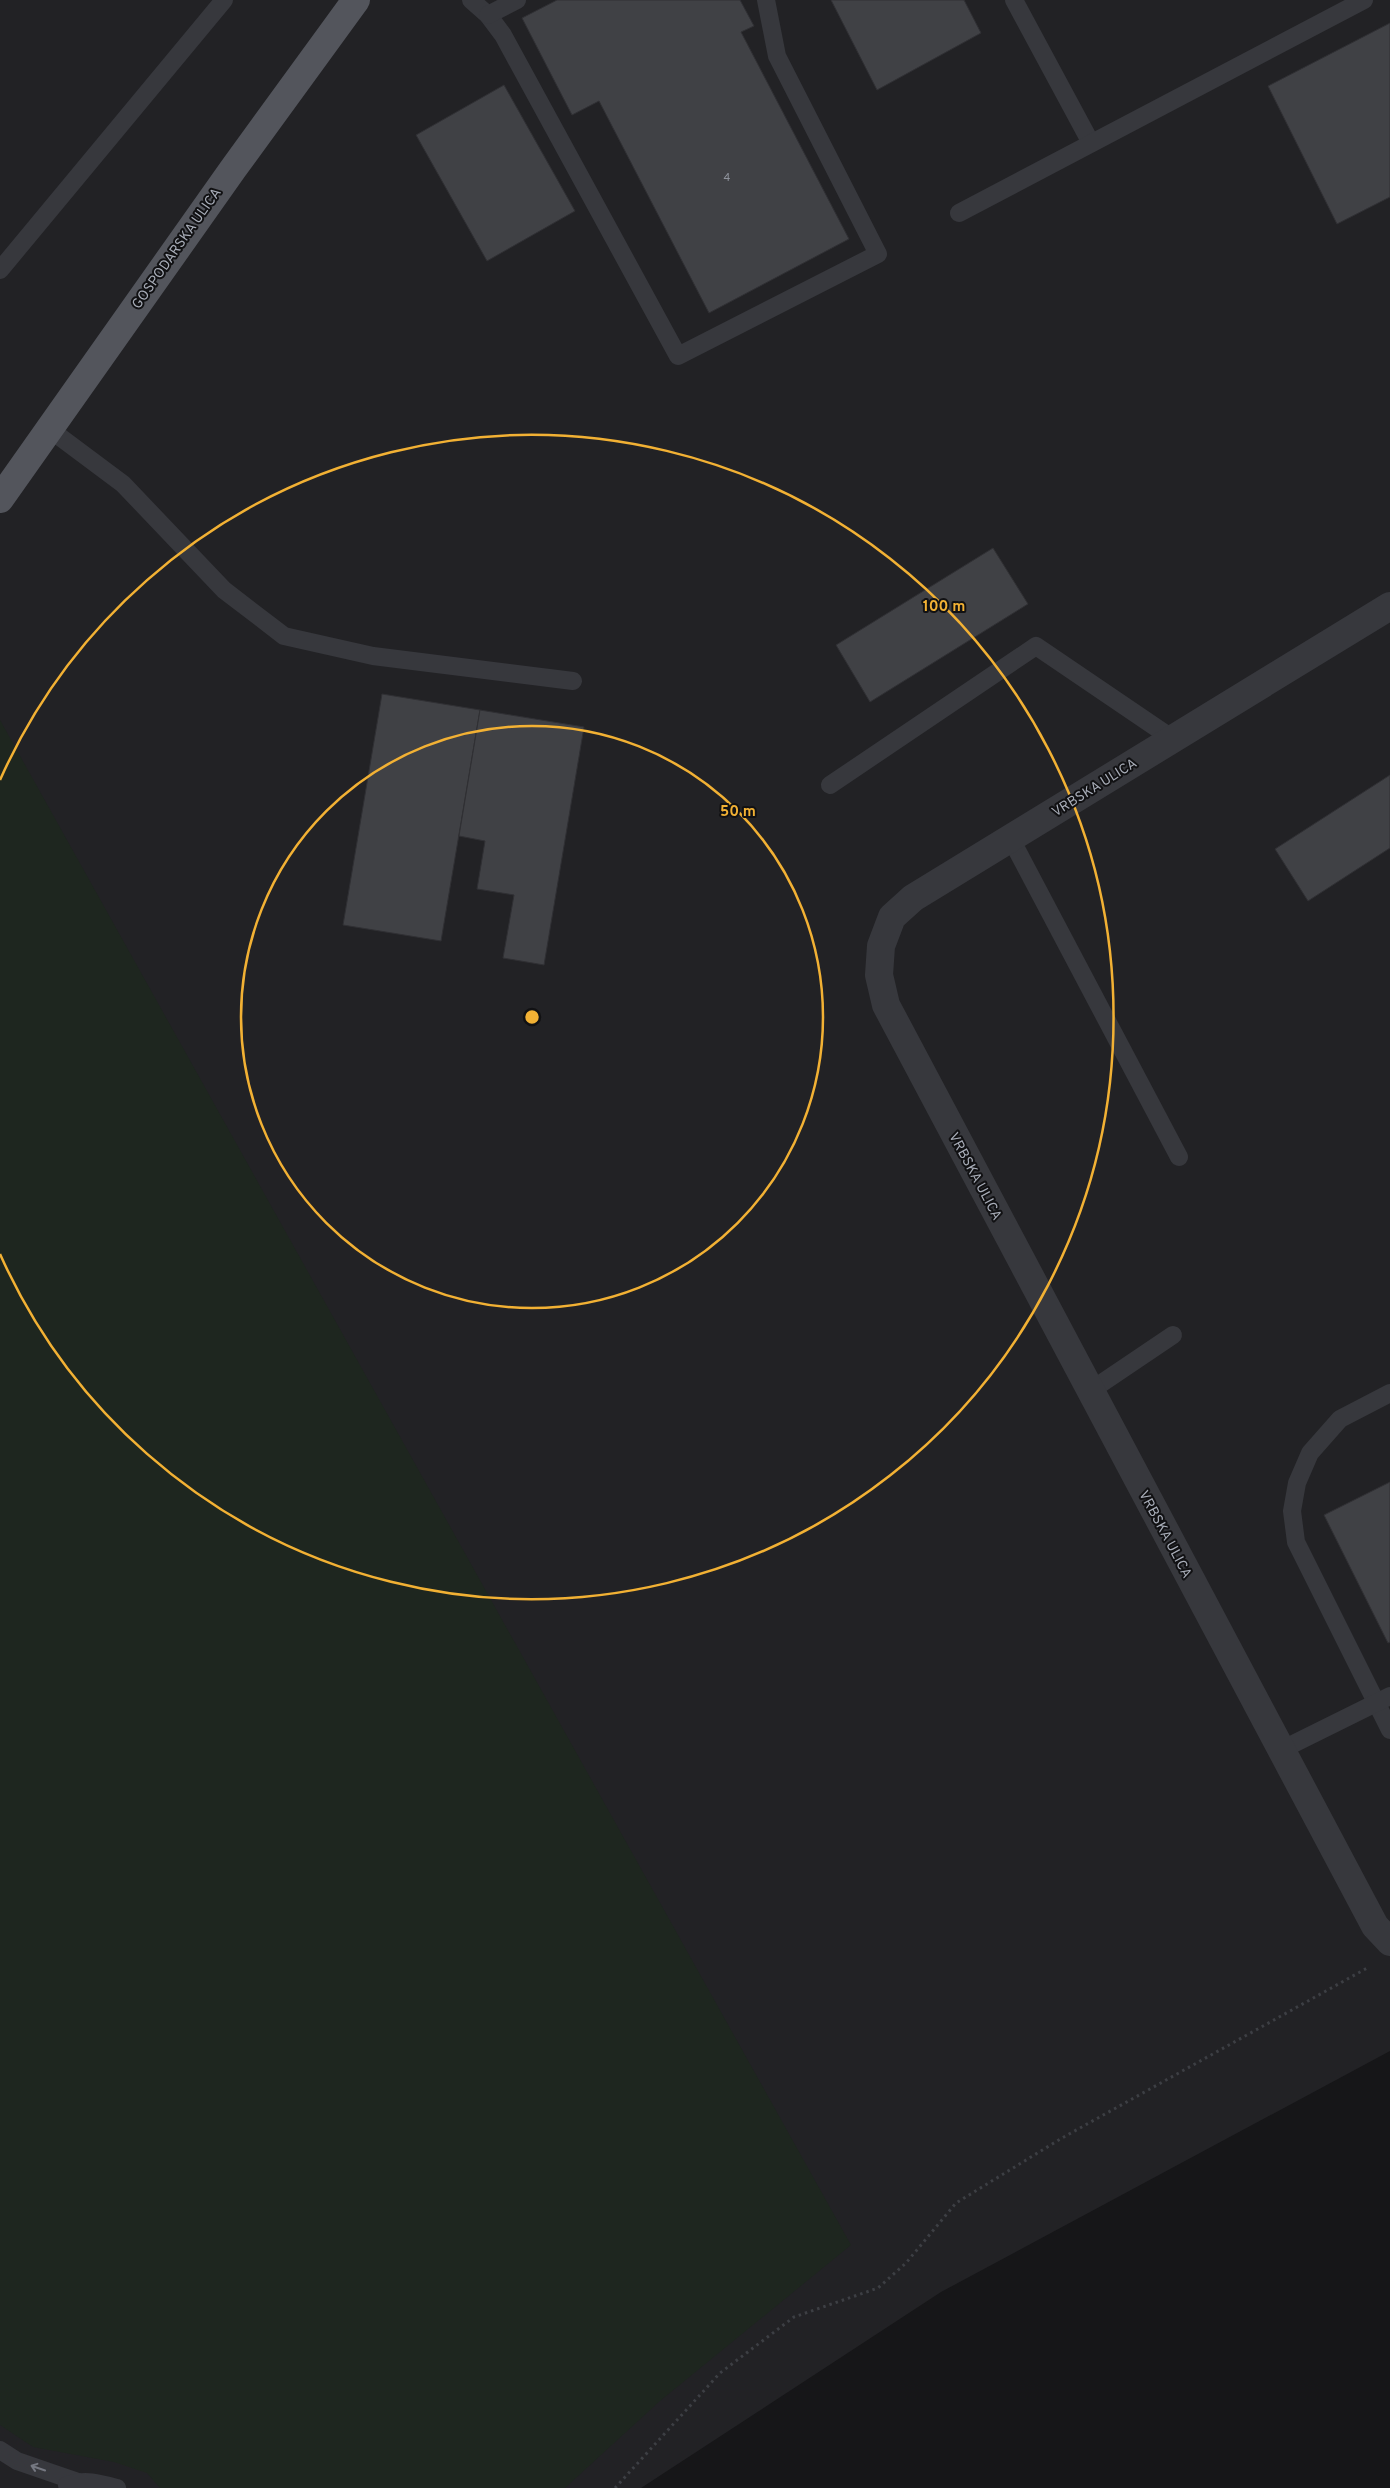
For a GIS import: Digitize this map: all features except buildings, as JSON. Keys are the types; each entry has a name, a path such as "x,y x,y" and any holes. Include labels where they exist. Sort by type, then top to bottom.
{"main road":[{"name":"GOSPODARSKA ULICA","path":"0,499 48,428 356,0"}],"street":[{"name":"VRBSKA ULICA","path":"1390,606 914,898 892,917 881,946 879,975 886,1005 1375,1926 1390,1942"}],"lane":[{"path":"0,270 224,0"},
{"path":"471,0 488,15 503,35 678,356 878,254 777,56 766,0"},
{"path":"488,15 517,0"},
{"path":"1014,0 1091,143"},
{"path":"959,213 1091,143 1336,6 1364,0"},
{"path":"48,428 123,484 224,590 284,636 373,656 573,681"},
{"path":"830,785 1036,646 1173,739"},
{"path":"1011,838 1179,1157"},
{"path":"1090,1391 1173,1335"},
{"path":"1390,1393 1340,1419 1310,1453 1298,1483 1292,1511 1296,1542 1383,1699 1390,1730"},
{"path":"1281,1750 1383,1699"},
{"path":"0,2450 18,2461 78,2482"},
{"path":"59,2488 78,2482 92,2481 117,2488"}],"path":[{"path":"614,2488 720,2373 794,2317 878,2288 906,2264 956,2203 1062,2138 1373,1965"}],"shaded area":[{"path":"0,0 1390,0 1390,2051 941,2292 641,2488 0,2488"},
{"path":"0,720 851,2245 660,2401 565,2488 160,2488 147,2473 114,2462 33,2447 0,2425"}]}
